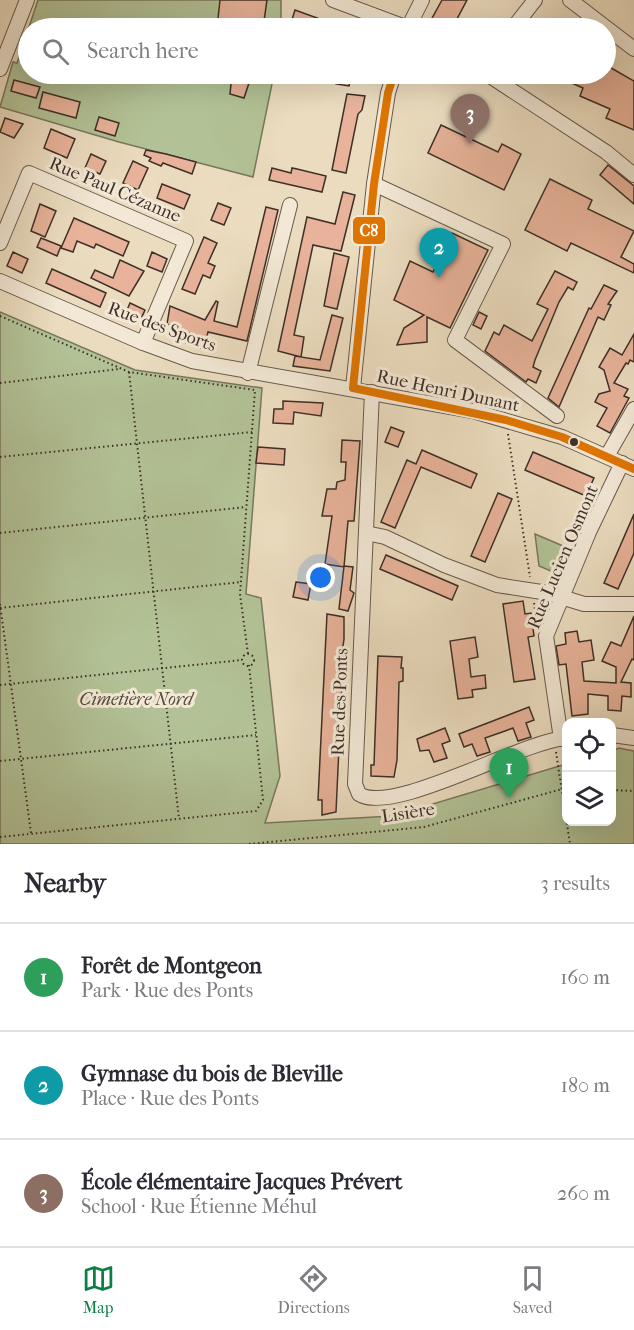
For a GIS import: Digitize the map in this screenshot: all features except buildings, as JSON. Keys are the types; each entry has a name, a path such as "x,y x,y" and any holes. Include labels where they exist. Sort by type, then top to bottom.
{"street":[{"path":"20,18 27,0"},
{"path":"333,0 381,18"},
{"path":"413,18 422,0"},
{"path":"521,18 535,0"},
{"path":"570,0 594,18"},
{"path":"0,69 18,23"},
{"path":"616,35 634,49"},
{"path":"353,388 374,184 391,84"},
{"path":"502,84 606,152 634,175"},
{"name":"Rue Paul Cézanne","path":"0,243 29,173 186,241 143,343"},
{"path":"374,184 503,244 455,340 557,416"},
{"path":"248,372 290,205"},
{"name":"Rue des Sports","path":"0,281 143,343 192,361 353,388"},
{"name":"Rue Henri Dunant","path":"353,388 487,415 562,437 628,466"},
{"name":"Rue des Ponts","path":"372,392 355,784 359,794 374,798 424,787 560,739"},
{"path":"608,456 634,409"},
{"name":"Rue Lucien Osmont","path":"560,739 546,636 594,521 628,466"},
{"path":"366,533 385,537 444,565 496,585 584,604 634,604"},
{"path":"616,736 634,738"}],"path":[{"path":"0,316 129,372 255,390 241,582 248,654"},
{"path":"0,383 122,369"},
{"path":"129,372 179,819"},
{"path":"0,457 252,432"},
{"path":"0,533 246,507"},
{"path":"31,833 0,606 241,582"},
{"path":"0,685 242,660 248,654"},
{"path":"0,837 256,811 263,800 249,665 254,658 248,654"},
{"path":"242,660 249,665"},
{"path":"0,761 256,735"},
{"path":"560,739 561,788 570,844"},
{"name":"Lisière","path":"249,844 424,827 561,788"},
{"path":"616,790 634,791"}],"green space":[{"path":"38,0 281,0 281,18 32,18"},
{"path":"18,60 18,84 272,84 253,177 119,142 0,107 13,62 17,63"},
{"name":"Cimetière Nord","path":"0,312 135,370 262,388 246,594 261,598 280,776 265,823 393,816 562,765 562,826 616,826 616,749 634,751 634,844 0,844"},
{"path":"535,534 570,549 558,574 539,566"}],"transit line":[{"name":"C8","path":"353,388 374,184 391,84"},
{"name":"C8","path":"353,388 506,420 562,437 634,469"}],"place":[{"name":"École élémentaire Jacques Prévert","path":"470,144"},
{"name":"Gymnase du bois de Bleville","path":"439,278"},
{"name":"Forêt de Montgeon","path":"509,798"}]}
